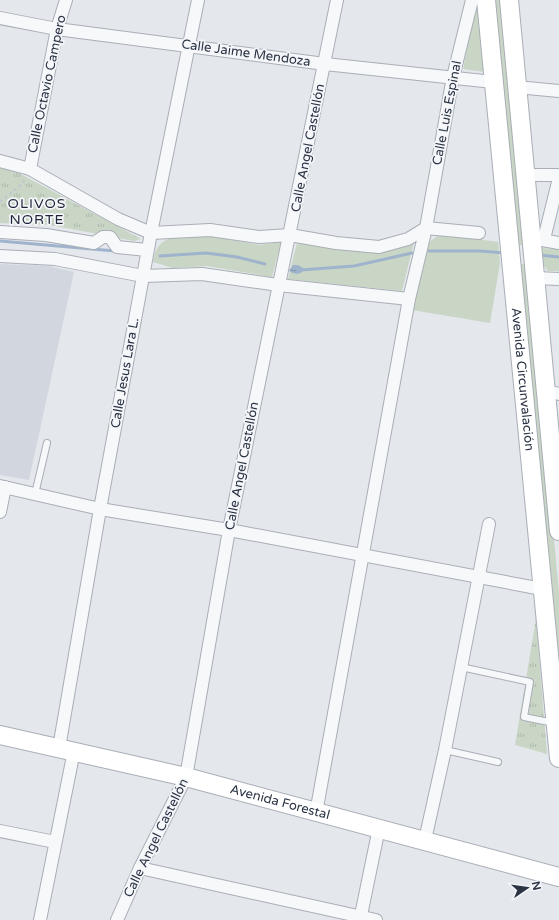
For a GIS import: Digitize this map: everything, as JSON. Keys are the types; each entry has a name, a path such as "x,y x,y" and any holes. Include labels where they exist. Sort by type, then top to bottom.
{"main road":[{"name":"Avenida Circunvalación","path":"486,0 559,758"},
{"name":"Avenida Circunvalación","path":"509,0 525,175 536,242 535,272 552,392 559,531"},
{"name":"Avenida Forestal","path":"0,735 186,777 559,877"}],"street":[{"name":"Calle Octavio Campero","path":"30,169 57,29 66,0"},
{"name":"Calle Jesus Lara L.","path":"40,920 56,842 66,749 100,509 151,233 198,0"},
{"name":"Calle Angel Castellón","path":"117,920 140,868 186,777 229,530 337,0"},
{"name":"Calle Luis Espinal","path":"316,813 408,299 426,228 453,77 472,0"},
{"name":"Calle Jaime Mendoza","path":"0,18 57,29 325,64 494,82"},
{"path":"517,87 559,91"},
{"path":"0,161 30,169 118,219 151,233 210,230 259,237 290,235 336,243 379,247 408,239 426,228 479,233"},
{"path":"525,175 559,177 536,242 559,243"},
{"path":"0,232 46,234 94,243 103,237 110,237 118,248 148,250"},
{"path":"0,256 55,259 143,276 202,274 278,285 408,299"},
{"path":"535,272 559,279"},
{"path":"0,512 2,487 100,509 229,530 363,557 542,589"},
{"path":"425,840 445,750 490,524"},
{"path":"361,919 379,828"},
{"path":"0,831 56,842"},
{"path":"140,868 361,919 376,920"}],"lane":[{"path":"35,494 47,443"},
{"path":"462,667 530,682 524,717 556,723"},
{"path":"445,750 498,762"}],"path":[{"path":"0,202 23,183 30,169"}],"shaded area":[{"path":"0,264 48,266 74,272 29,480 0,475"}],"green space":[{"path":"477,0 485,72 463,69"},
{"path":"492,0 504,0 527,246 514,244"},
{"path":"0,167 17,172 141,239 134,241 50,225 0,223"},
{"path":"440,234 498,242 500,263 490,323 412,310 428,243"},
{"path":"182,235 208,235 259,245 281,242 272,277 207,266 173,268 153,262 156,250 162,243 170,238"},
{"path":"414,242 402,291 288,279 297,243 335,248"},
{"path":"540,248 559,249 559,271 548,271 543,265"},
{"path":"516,264 528,264 559,592 559,700"},
{"path":"536,619 547,754 515,745"}],"water":[{"path":"293,265 298,265 305,269 297,274 293,273 289,271"}],"waterway":[{"path":"0,241 115,251"},
{"path":"429,251 480,251 505,253"},
{"path":"160,256 206,253 237,257 265,264"},
{"path":"301,270 354,266 412,253"},
{"path":"539,255 559,257"}],"district":[{"name":"OLIVOS NORTE","path":"37,212"}]}
